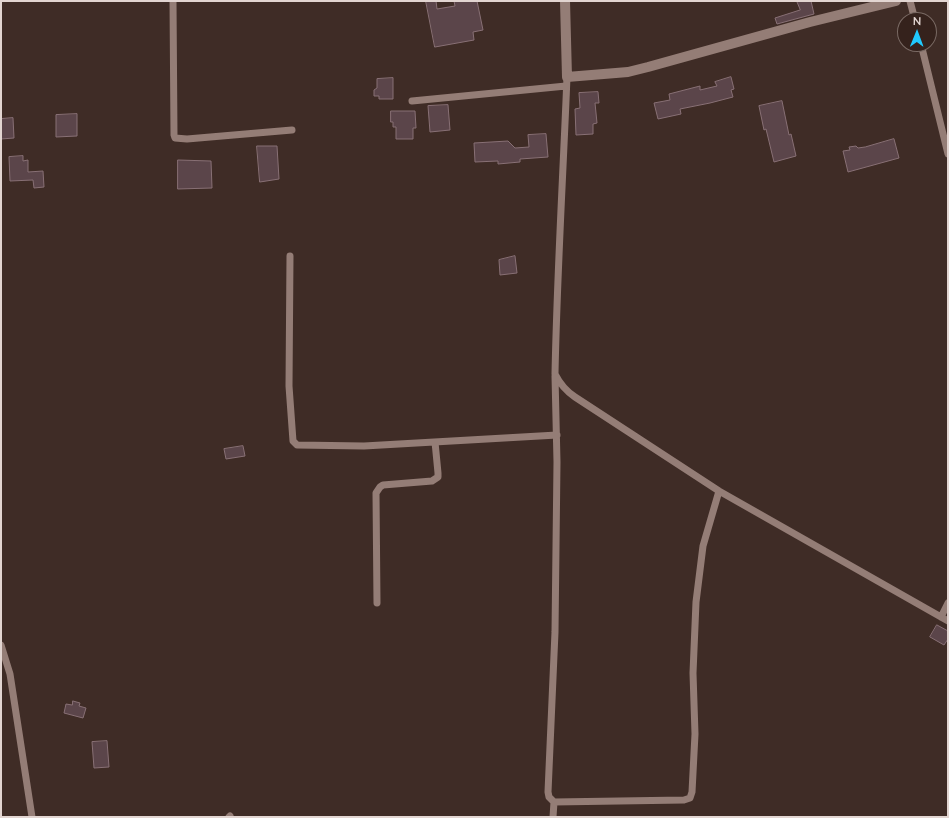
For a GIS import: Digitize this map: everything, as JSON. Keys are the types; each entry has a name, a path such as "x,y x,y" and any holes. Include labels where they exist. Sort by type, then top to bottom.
{"main road":[{"path":"565,1 566,82 628,72 810,22 896,1"}],"street":[{"path":"173,1 174,135 176,138 187,139 292,130"},
{"path":"910,1 913,12"},
{"path":"923,52 948,154"},
{"path":"412,101 566,82 564,177 556,303 555,632 548,792 554,802 554,817"},
{"path":"290,256 289,386 294,443 301,446 364,446 556,435"},
{"path":"555,374 567,391 575,397 719,490 948,621"},
{"path":"377,603 376,493 383,485 432,481 438,477 435,442"},
{"path":"554,802 684,800 690,798 692,792 695,734 693,673 696,602 703,546 719,490"},
{"path":"941,617 948,603"},
{"path":"1,645 10,674 32,817"}],"building":[{"path":"426,1 436,1 437,9 455,6 454,1 477,1 483,30 473,32 474,40 435,47"},
{"path":"797,1 811,1 814,14 777,24 775,18 800,10"},
{"path":"731,77 734,89 731,90 733,97 680,109 681,114 658,119 654,103 670,100 669,94 700,86 700,90 717,86 715,82"},
{"path":"393,78 393,99 379,99 379,96 374,96 374,90 377,88 377,79"},
{"path":"598,92 599,103 595,103 597,123 593,124 593,134 576,135 575,109 580,108 579,93"},
{"path":"782,101 789,135 791,134 796,156 774,162 766,129 764,130 759,106"},
{"path":"448,105 450,130 430,132 428,106"},
{"path":"391,111 415,111 416,128 413,128 413,139 396,139 396,127 393,127 393,122 391,122"},
{"path":"77,114 77,136 56,137 56,115"},
{"path":"13,118 14,138 1,139 1,119"},
{"path":"546,134 548,157 520,159 520,162 498,164 498,161 475,162 474,143 508,141 515,148 529,147 528,135"},
{"path":"894,139 899,158 848,172 843,151 850,150 849,147 865,147"},
{"path":"257,146 277,146 279,179 260,182"},
{"path":"23,156 23,161 28,160 28,172 43,171 44,187 34,188 33,180 10,181 9,157"},
{"path":"178,160 211,161 212,188 178,189"},
{"path":"515,256 517,273 500,275 499,260"},
{"path":"243,446 245,456 226,459 224,449"},
{"path":"937,625 948,631 948,639 944,645 930,637"},
{"path":"73,701 80,703 79,706 86,708 83,718 64,713 66,704 72,705"},
{"path":"107,741 109,767 94,768 92,742"}]}
